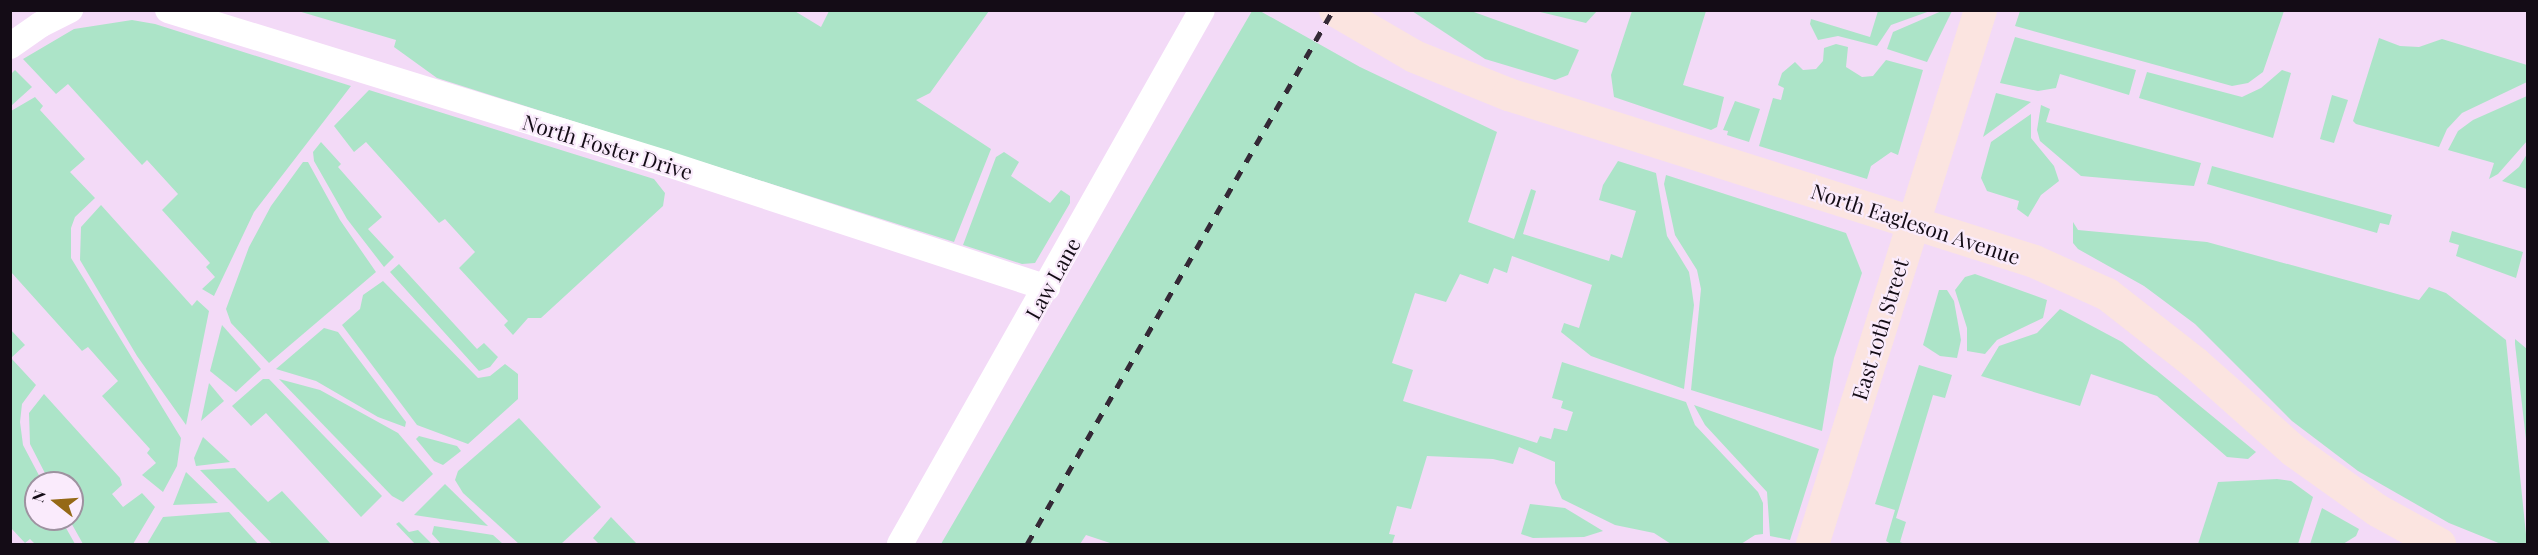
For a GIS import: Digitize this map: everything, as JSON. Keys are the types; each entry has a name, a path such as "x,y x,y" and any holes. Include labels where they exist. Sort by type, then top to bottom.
{"street":[{"path":"10,46 70,10"},
{"name":"North Foster Drive","path":"168,10 692,173 1047,288"},
{"name":"Law Lane","path":"900,544 1047,288 1202,10"},
{"name":"North Eagleson Avenue","path":"1335,10 1414,56 1508,94 2034,261 2107,294 2195,363 2293,450 2377,510 2439,544"},
{"name":"East 10th Street","path":"1812,544 1980,10"}],"green space":[{"path":"793,10 821,27 829,11 989,11 930,93 916,100 991,149 954,242 437,78 394,47 396,40 298,11"},
{"path":"1597,10 1586,23 1536,11"},
{"path":"1944,10 1952,11 1927,62 1887,49 1893,32"},
{"path":"2020,10 2284,11 2263,72 2248,83 2232,86 2015,26"},
{"path":"1252,11 1260,11 1360,67 1497,132 1468,222 1514,239 1531,189 1536,191 1523,234 1609,261 1611,254 1622,258 1636,211 1599,200 1603,185 1618,161 1656,173 1667,236 1689,272 1694,305 1684,389 1591,356 1561,332 1564,323 1579,328 1592,285 1512,256 1507,273 1494,268 1488,284 1460,274 1446,302 1415,293 1392,363 1413,370 1403,401 1537,443 1540,436 1551,439 1554,428 1567,431 1573,412 1561,408 1563,401 1552,398 1562,362 1686,402 1695,425 1758,492 1763,503 1763,534 1755,535 1741,544 1671,544 1654,533 1615,525 1562,499 1555,483 1555,462 1519,447 1513,464 1493,459 1427,456 1411,509 1397,506 1389,534 1395,535 1392,544 1113,544 1086,535 1080,544 941,544"},
{"path":"1412,11 1471,11 1579,50 1568,75 1555,80 1485,59"},
{"path":"1632,11 1706,11 1683,85 1724,97 1717,127 1711,130 1614,97 1611,75"},
{"path":"1878,11 1930,11 1891,25 1877,46 1838,36 1818,40 1810,24 1811,19 1870,37"},
{"path":"132,20 155,24 351,86 254,212 214,296 202,289 215,277 206,267 210,263 162,210 178,194 147,160 142,165 68,84 56,94 23,59 74,29"},
{"path":"2015,37 2136,70 2129,95 2060,74 2056,88 2038,91 2000,83"},
{"path":"2379,38 2400,46 2419,47 2442,39 2527,65 2527,82 2462,113 2447,129 2439,147 2356,124 2353,121"},
{"path":"1836,44 1848,47 1846,67 1862,77 1873,76 1886,60 1923,70 1898,155 1891,152 1871,166 1867,179 1759,146 1773,98 1781,100 1784,88 1778,85 1782,73 1795,62 1803,70 1816,69 1823,61 1824,48"},
{"path":"15,70 32,87 11,106 11,74"},
{"path":"2282,70 2291,73 2273,138 2139,98 2147,72 2242,97 2261,88"},
{"path":"369,90 654,179 665,193 663,206 541,318 528,318 513,335 504,325 508,321 459,268 475,252 445,219 439,223 366,142 354,152 334,126"},
{"path":"1996,93 2031,102 1983,137"},
{"path":"2332,95 2348,100 2334,143 2320,139"},
{"path":"2527,96 2527,141 2498,174 2489,179 2494,163 2448,150 2458,131 2473,120"},
{"path":"35,97 43,106 40,110 85,159 70,172 95,198 75,217 71,228 71,258 181,438 177,466 163,492 142,475 156,463 147,453 150,449 102,396 118,381 88,347 82,351 11,272 11,111"},
{"path":"1735,101 1760,109 1749,142 1727,135 1728,131 1723,130"},
{"path":"2041,105 2050,109 2046,122 2201,163 2194,186 2081,176 2040,141 2037,130"},
{"path":"2031,114 2031,138 2054,166 2059,181 2041,195 2028,217 2017,209 2019,201 1987,191 1981,178 1991,142"},
{"path":"321,142 341,164 338,167 382,217 368,229 394,257 384,267 347,219 314,161 313,152"},
{"path":"1004,152 1019,162 1011,176 1050,203 1061,190 1070,196 1070,203 1035,263 1022,264 963,245 996,157"},
{"path":"2527,154 2527,189 2502,181 2519,167"},
{"path":"303,162 308,162 340,220 376,272 269,363 231,323 226,309 249,247 271,206"},
{"path":"2212,166 2392,215 2389,225 2380,223 2377,233 2207,184"},
{"path":"1666,175 1846,233 1862,273 1834,358 1822,431 1691,390 1701,289 1697,270 1675,235 1664,184"},
{"path":"101,205 192,306 197,300 209,311 186,425 137,356 80,260 81,227"},
{"path":"2073,222 2078,230 2207,242 2419,300 2429,287 2446,293 2506,340 2527,544 2501,544 2449,523 2358,471 2292,421 2195,324 2144,286 2078,249 2073,243"},
{"path":"2452,231 2523,252 2516,278 2456,256 2459,245 2449,242"},
{"path":"399,264 477,349 484,343 498,357 490,367 479,371 390,272"},
{"path":"1975,274 2047,300 2043,318 1997,340 1985,354 1967,351 1967,328 1955,290 1965,277"},
{"path":"383,281 478,378 490,376 505,364 518,374 518,399 468,444 417,425 342,325 360,309 363,295"},
{"path":"1939,290 1947,290 1954,301 1961,340 1957,358 1940,356 1923,345"},
{"path":"2060,309 2122,342 2256,452 2248,459 2227,457 2157,396 2091,374 2080,406 1981,376 1999,346 2037,333"},
{"path":"222,325 261,369 236,392 210,371"},
{"path":"324,328 338,332 406,422 405,427 378,417 316,381 276,369"},
{"path":"10,329 25,345 11,358 36,385 22,404 20,422 23,445 37,471 24,471 24,531 68,531 75,544 35,544 30,539 25,543 11,528"},
{"path":"2515,339 2527,349 2527,448 2515,344"},
{"path":"1919,365 1952,375 1945,398 1933,395 1896,518 1906,522 1900,542 1905,544 1891,544 1886,541 1895,510 1875,504"},
{"path":"263,379 269,379 382,496 361,517 266,413 251,426 232,406"},
{"path":"279,379 320,390 398,433 433,474 403,502 392,496"},
{"path":"209,383 224,401 201,421"},
{"path":"44,394 120,478 122,485 112,494 123,507 142,493 155,507 133,544 83,544 76,531 84,531 84,471 44,471 30,444 29,413"},
{"path":"1694,405 1819,449 1790,540 1770,536 1767,492 1705,425"},
{"path":"519,418 601,507 561,544 519,544 463,493 455,480 458,471"},
{"path":"419,436 457,446 461,451 443,465 434,461 416,439"},
{"path":"203,437 230,462 196,466 194,458"},
{"path":"235,468 268,502 282,491 331,544 272,544 200,470"},
{"path":"186,472 218,503 173,505"},
{"path":"2277,479 2291,481 2313,497 2298,544 2198,544 2218,482"},
{"path":"445,484 488,526 414,515"},
{"path":"1530,504 1565,508 1603,531 1584,537 1533,538 1521,534"},
{"path":"2322,508 2359,529 2356,536 2343,544 2310,544"},
{"path":"229,512 258,544 147,544 163,517"},
{"path":"611,517 637,544 599,544 593,538"},
{"path":"399,522 409,532 418,530 432,544 415,544 396,524"},
{"path":"434,526 493,535 503,544 441,544 432,534"}],"railway":[{"path":"1027,544 1333,10"}]}
